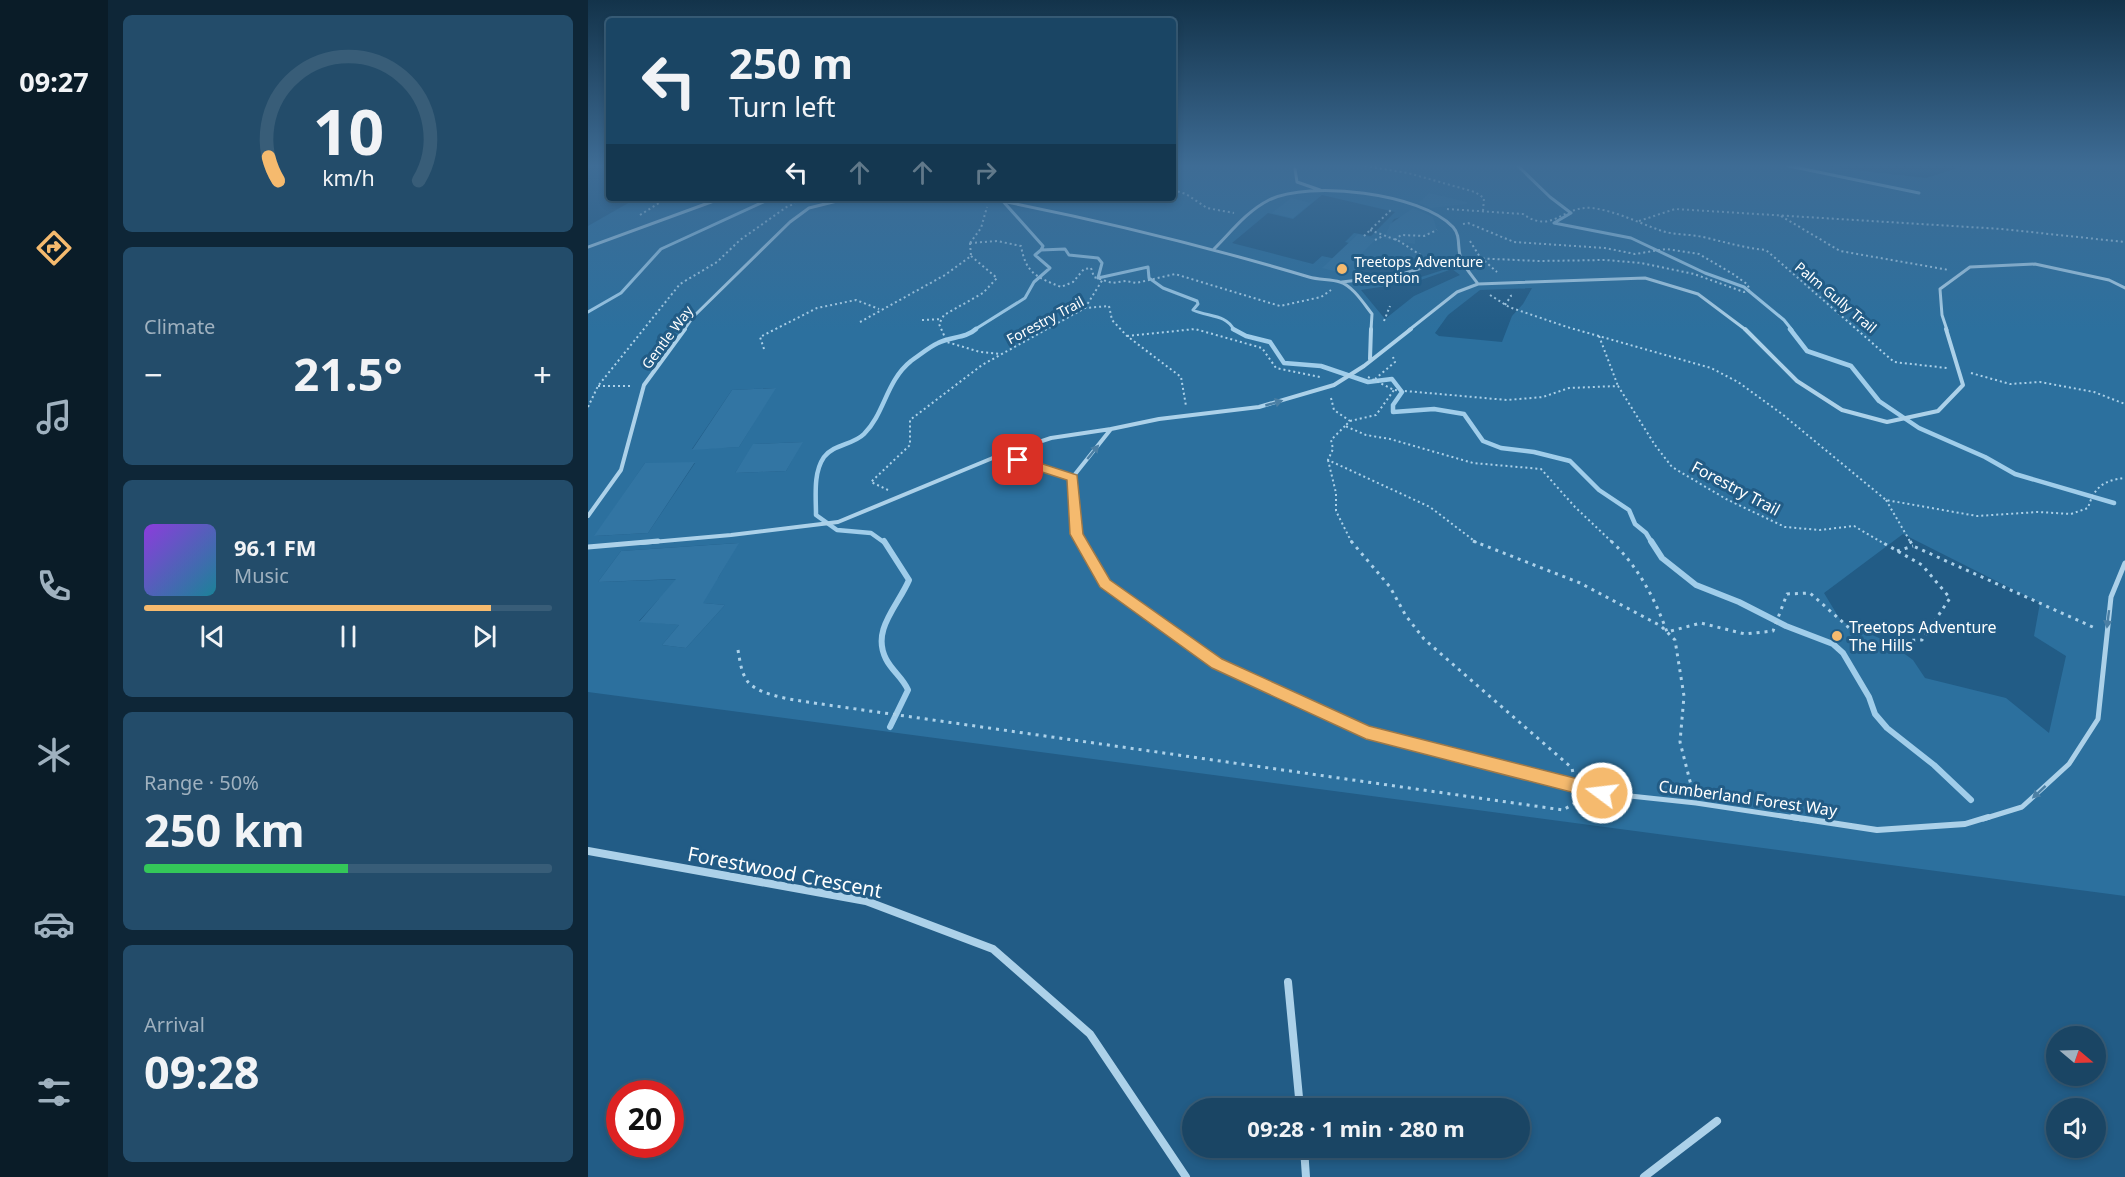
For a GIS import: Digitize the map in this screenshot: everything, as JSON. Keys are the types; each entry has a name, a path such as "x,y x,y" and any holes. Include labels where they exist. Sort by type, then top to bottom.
{"street":[{"name":"Forestwood Crescent","path":"588,851 866,901 993,949 1090,1034 1186,1177"},
{"path":"1288,982 1299,1098"},
{"path":"1644,1177 1717,1121"},
{"path":"1305,1158 1306,1177"}],"lane":[{"path":"588,248 661,221"},
{"name":"Gentle Way","path":"588,516 621,470 644,385 693,317 791,221"},
{"path":"1092,221 1214,249 1315,279 1342,282 1399,275 1435,264 1461,260"},
{"path":"1214,249 1242,221"},
{"path":"1445,221 1452,226 1458,236 1461,260 1478,284"},
{"path":"588,547 730,535 838,522 1000,455 1051,438 1112,429 1159,418 1259,407 1335,385 1389,347 1457,292 1478,284 1645,278 1698,294 1738,321 1797,381 1842,410 1887,422 1938,411 1963,385 1942,315 1940,289 1970,267 2035,264 2109,280 2125,288"},
{"path":"1342,282 1357,295 1372,314 1370,359"},
{"path":"1000,455 1072,478 1112,429"},
{"name":"Cumberland Forest Way","path":"1072,478 1076,534 1105,584 1217,664 1366,732 1602,793 1696,803 1877,830 1965,824 2022,807 2069,764 2098,719 2111,597 2125,563"}],"path":[{"path":"588,407 598,386 680,284 717,262 740,240 767,221"},
{"path":"970,256 970,243 983,221"},
{"path":"1365,236 1379,221"},
{"path":"1395,240 1401,235 1428,236 1438,230 1436,222 1433,221"},
{"name":"Palm Gully Trail","path":"1532,221 1545,223 1550,221"},
{"name":"Palm Gully Trail","path":"1637,221 1664,232 1702,237 1741,248 1766,250 1894,362 1958,368 2010,384 2040,382 2094,392 2125,404"},
{"path":"1789,221 1840,250 1963,272"},
{"path":"1873,221 2002,229 2125,242"},
{"path":"1461,260 1480,257 1528,261 1608,260 1652,264 1724,283 1744,292 1750,290 1747,284 1733,274 1699,254 1666,249 1635,254 1605,248 1514,242 1468,223 1461,225 1480,257 1500,274 1511,296 1505,305"},
{"path":"1370,230 1395,240 1435,264"},
{"path":"1375,240 1383,236"},
{"name":"Forestry Trail","path":"970,243 997,241 1021,246 1023,258 1034,276 1061,287 1073,282 1084,269 1090,268 1094,276 1112,283 1156,279 1175,274 1280,306 1321,297"},
{"path":"860,322 879,309 942,279 970,256"},
{"path":"922,320 942,319 944,315 983,293 997,278 976,258 970,256"},
{"path":"1085,308 1103,279"},
{"path":"1478,284 1482,290 1505,305 1567,327 1711,368 1738,382 1782,414 1886,500 1913,546 2106,634"},
{"path":"764,349 760,337 817,308 856,300 879,309"},
{"name":"Forestry Trail","path":"942,319 939,324 947,342 980,352 1002,354 1085,308 1109,306 1112,320 1127,336"},
{"path":"1389,347 1380,329 1390,306"},
{"path":"1127,336 1195,329 1262,348 1276,369 1326,377"},
{"path":"1127,336 1181,377 1188,416"},
{"name":"Forestry Trail","path":"1599,336 1618,386 1655,445 1672,466 1726,499 1785,527 1820,530 1854,526 1922,566 1950,598 1922,640 1865,642 1810,593 1787,594 1773,631 1745,634 1701,623 1667,632"},
{"path":"901,497 871,482 910,445 910,420 982,365 1002,354"},
{"path":"1375,379 1379,376"},
{"path":"1370,377 1394,390 1507,400 1543,397 1569,388 1618,386"},
{"path":"598,386 644,385"},
{"path":"1328,387 1334,410 1350,421"},
{"path":"738,650 741,669 753,686 783,696 860,711 1563,810 1582,801 1572,768 1424,639 1406,616 1390,587 1349,538 1336,511 1336,493 1329,460 1333,449 1331,440 1350,421 1376,415 1394,390"},
{"path":"1345,426 1366,435 1390,439 1473,463 1541,469 1575,507 1624,553 1656,602 1667,632"},
{"path":"1329,460 1430,507 1473,541 1589,587 1661,626 1675,640 1684,696 1680,742 1696,803"},
{"path":"1886,500 1977,516 2038,512 2071,514 2088,508 2091,494 2107,479 2125,478"},
{"path":"1896,551 1913,546"}],"shaded area":[{"path":"597,221 1258,221 1232,243 1313,264 1322,256 1350,262 1365,247 1345,242 1354,233 1371,236 1386,221 1393,221 1388,229 1407,234 1425,235 1437,230 1416,221 2125,221 2125,896 588,692 588,226","holes":["1419,257 1443,270 1418,278 1361,284 1356,267 1398,263","1452,269 1460,275 1414,296 1385,319 1361,290 1418,281","1532,288 1523,304 1512,316 1502,342 1439,336 1435,333 1448,315 1480,290","775,388 739,447 692,449 732,390","802,442 786,471 735,473 754,444","645,463 695,463 648,533 595,536","1903,534 2040,603 2034,636 2066,656 2049,733 2006,698 1925,678 1913,660 1888,642 1841,621 1824,593","738,543 718,578 598,582 621,551","659,599 725,605 686,648 662,645 679,625 639,621"]}],"building":[{"path":"1394,221 1434,221 1437,230 1428,235 1415,237 1415,244 1384,239 1390,224"},
{"path":"1358,234 1376,239 1342,273 1322,268"},
{"path":"776,388 739,447 692,450 732,390"},
{"path":"803,442 786,471 735,473 753,444"},
{"path":"695,462 648,533 594,536 645,463"},
{"path":"739,543 703,603 725,605 686,648 662,645 679,625 639,622 676,579 598,582 621,551"}],"waterway":[{"path":"588,312 621,293 661,249 722,221"},
{"path":"1021,221 1043,246 1041,250"},
{"path":"1558,221 1554,223 1631,238 1705,273 1744,287 1784,320 1792,330"},
{"path":"1041,250 1065,249 1069,255 1098,258 1102,263 1098,278 1148,267 1149,278 1163,288 1197,301 1198,304 1193,310 1221,318 1234,329"},
{"path":"974,330 1025,298 1034,282 1050,268 1035,255 1041,250"},
{"path":"885,543 871,533 837,530 816,515 816,485 820,463 833,449 860,438 864,434 877,417 896,378 911,361 938,343 976,329"},
{"path":"1234,329 1246,336 1270,342 1284,363 1321,366 1368,382 1392,379 1402,392 1393,405 1393,412 1434,409 1464,414 1483,441 1501,448 1534,452 1570,461 1599,490 1629,510 1635,524 1646,533 1652,543"},
{"path":"1790,329 1807,351 1851,366 1879,401 1919,428 1985,457 2015,474 2114,503"},
{"path":"884,541 909,580 888,618 882,638 882,648 886,659 908,690 890,727"},
{"path":"1651,541 1662,558 1696,585 1739,602 1786,626 1833,644 1843,653 1869,697 1875,714 1887,728 1934,765 1971,800"}],"place":[{"name":"Treetops Adventure Reception","path":"1342,269"},
{"name":"Treetops Adventure The Hills","path":"1837,636"}],"route":[{"path":"1018,460 1072,478 1076,534 1105,584 1217,664 1366,732 1602,793"}]}
